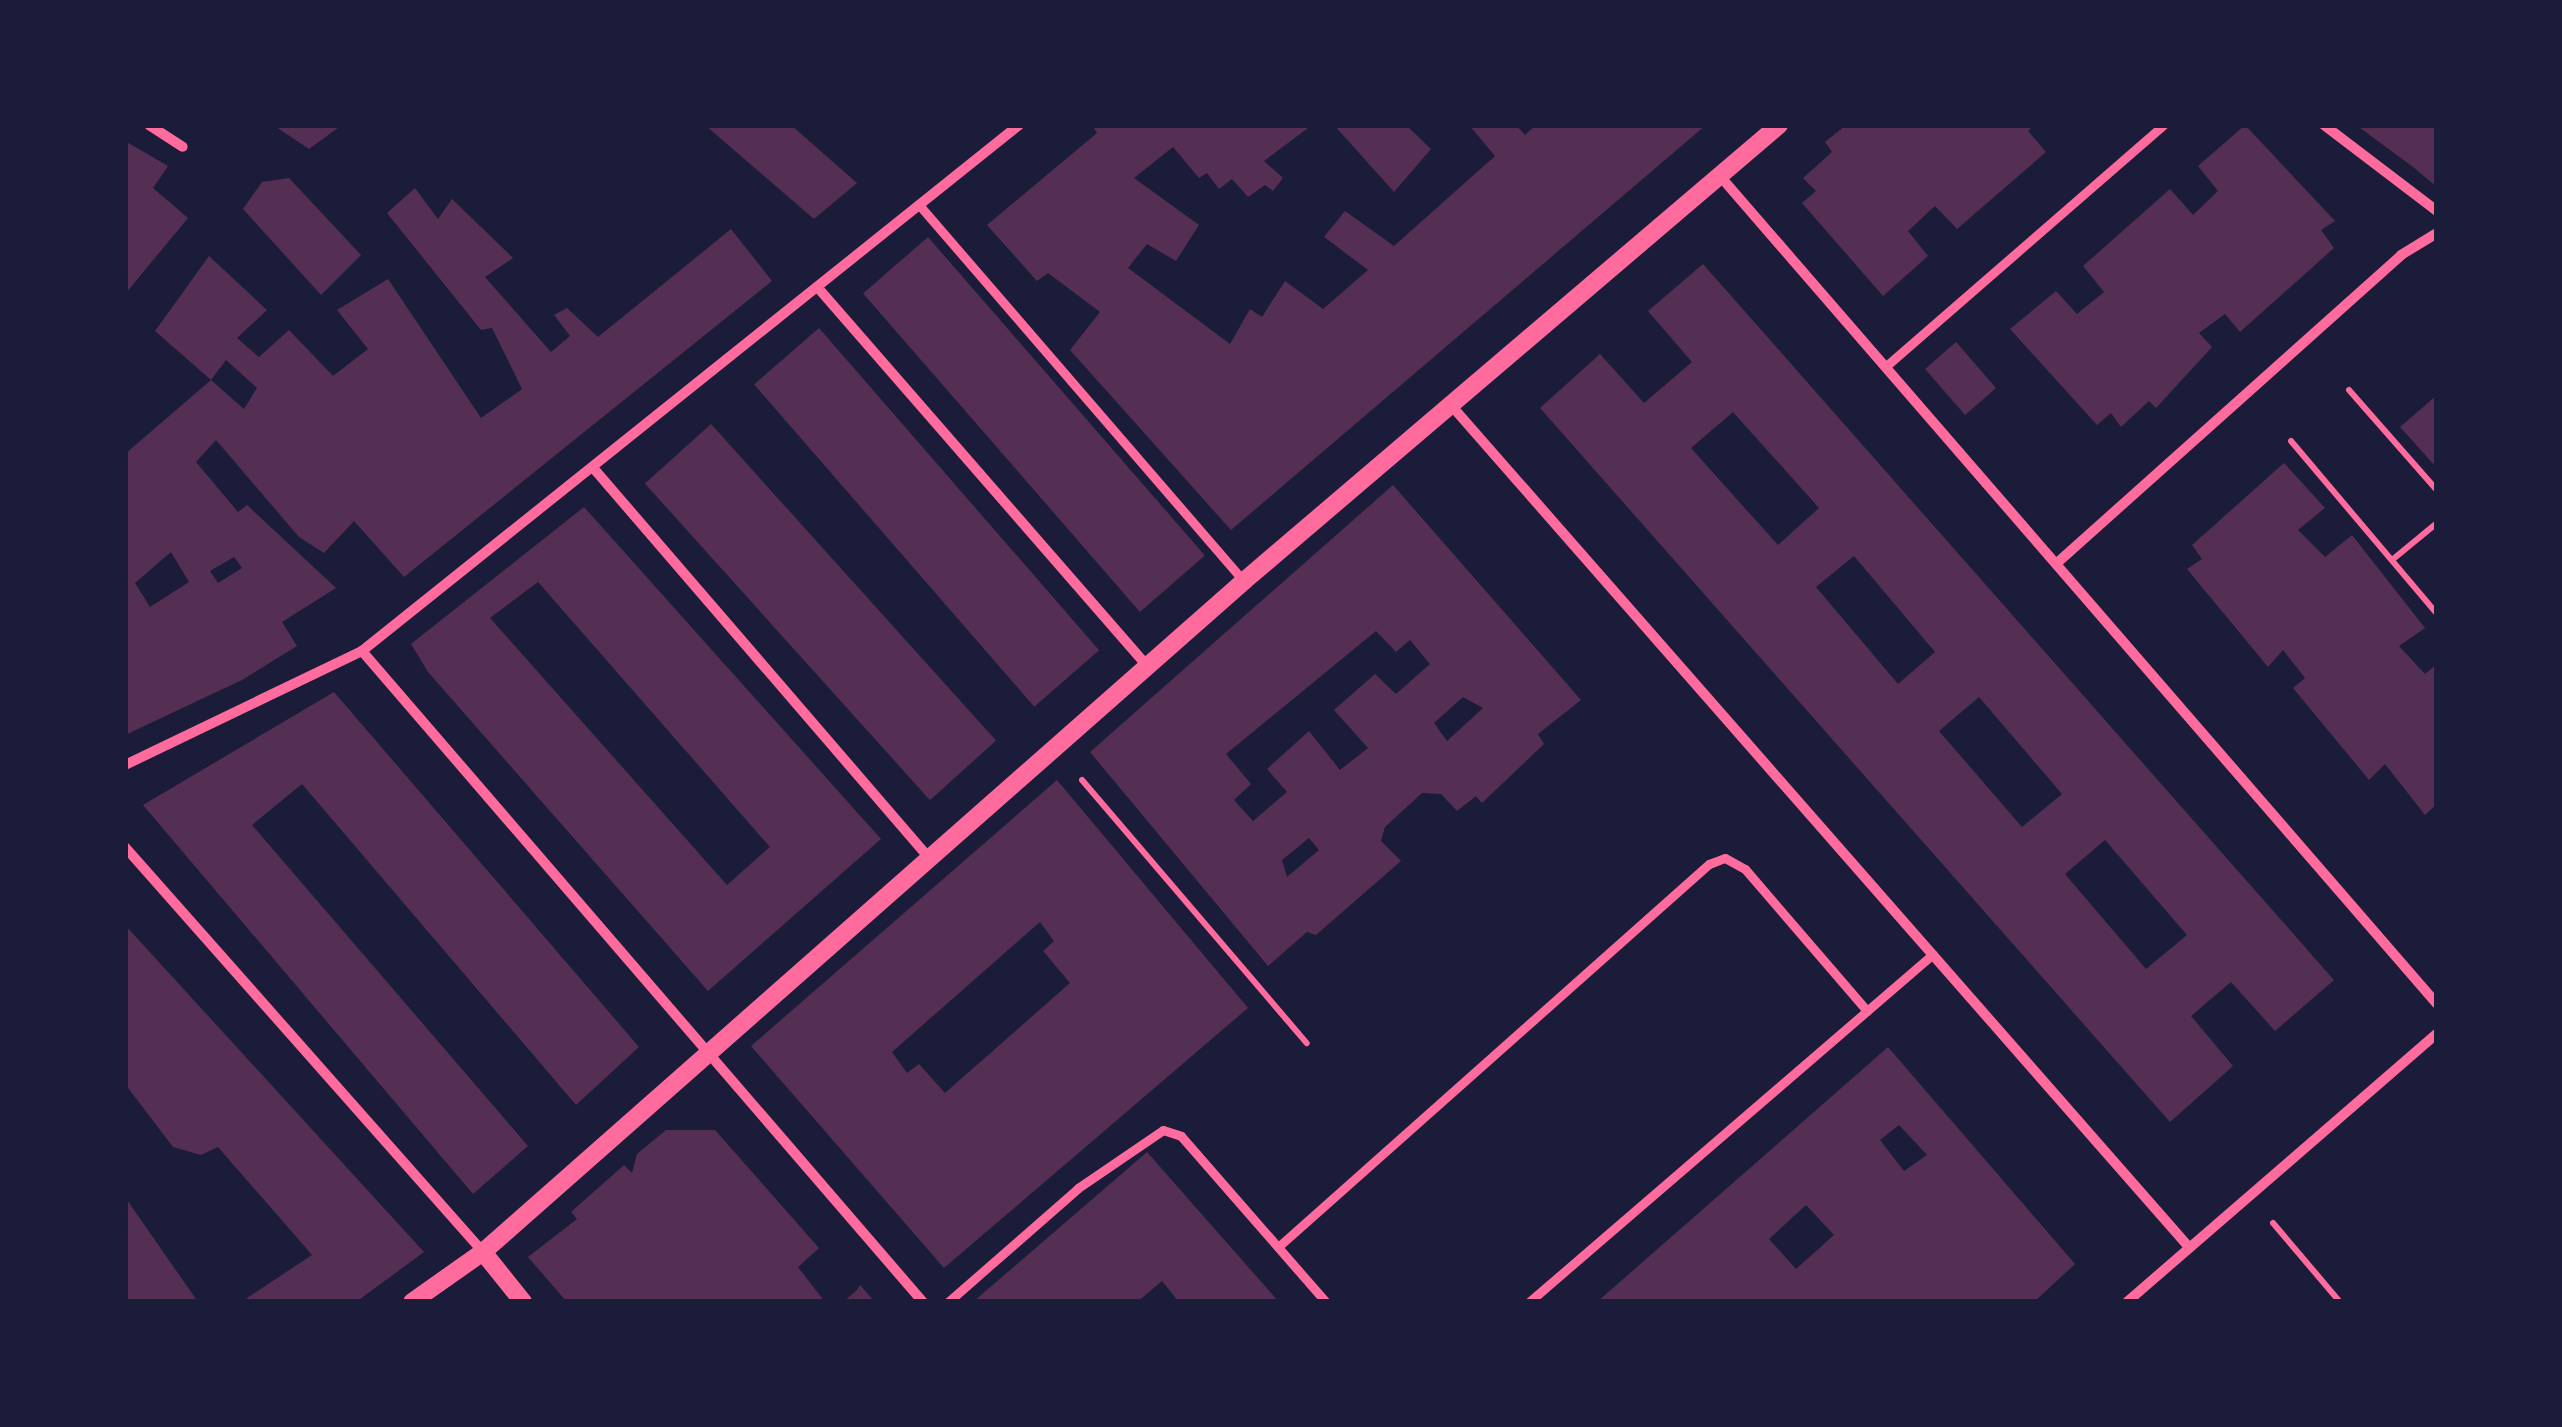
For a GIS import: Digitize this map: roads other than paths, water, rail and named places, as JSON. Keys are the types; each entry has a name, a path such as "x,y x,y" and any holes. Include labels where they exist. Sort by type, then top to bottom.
{"street":[{"path":"148,125 182,147"},
{"path":"125,765 362,650 595,470 1019,125"},
{"path":"412,1302 483,1252 1244,581 1778,125"},
{"path":"1885,367 2163,125"},
{"path":"2324,125 2437,212"},
{"path":"1720,176 2437,1004"},
{"path":"920,206 1244,581"},
{"path":"2056,563 2402,255 2437,234"},
{"path":"819,289 1148,667"},
{"path":"1450,404 2188,1246"},
{"path":"595,470 930,859"},
{"path":"362,650 923,1302"},
{"path":"125,847 523,1302"},
{"path":"1278,1248 1709,864 1724,858 1745,869 1867,1011"},
{"path":"1529,1302 1932,954"},
{"path":"2126,1302 2437,1032"},
{"path":"948,1302 1078,1188 1164,1130 1181,1136 1326,1302"}]}
